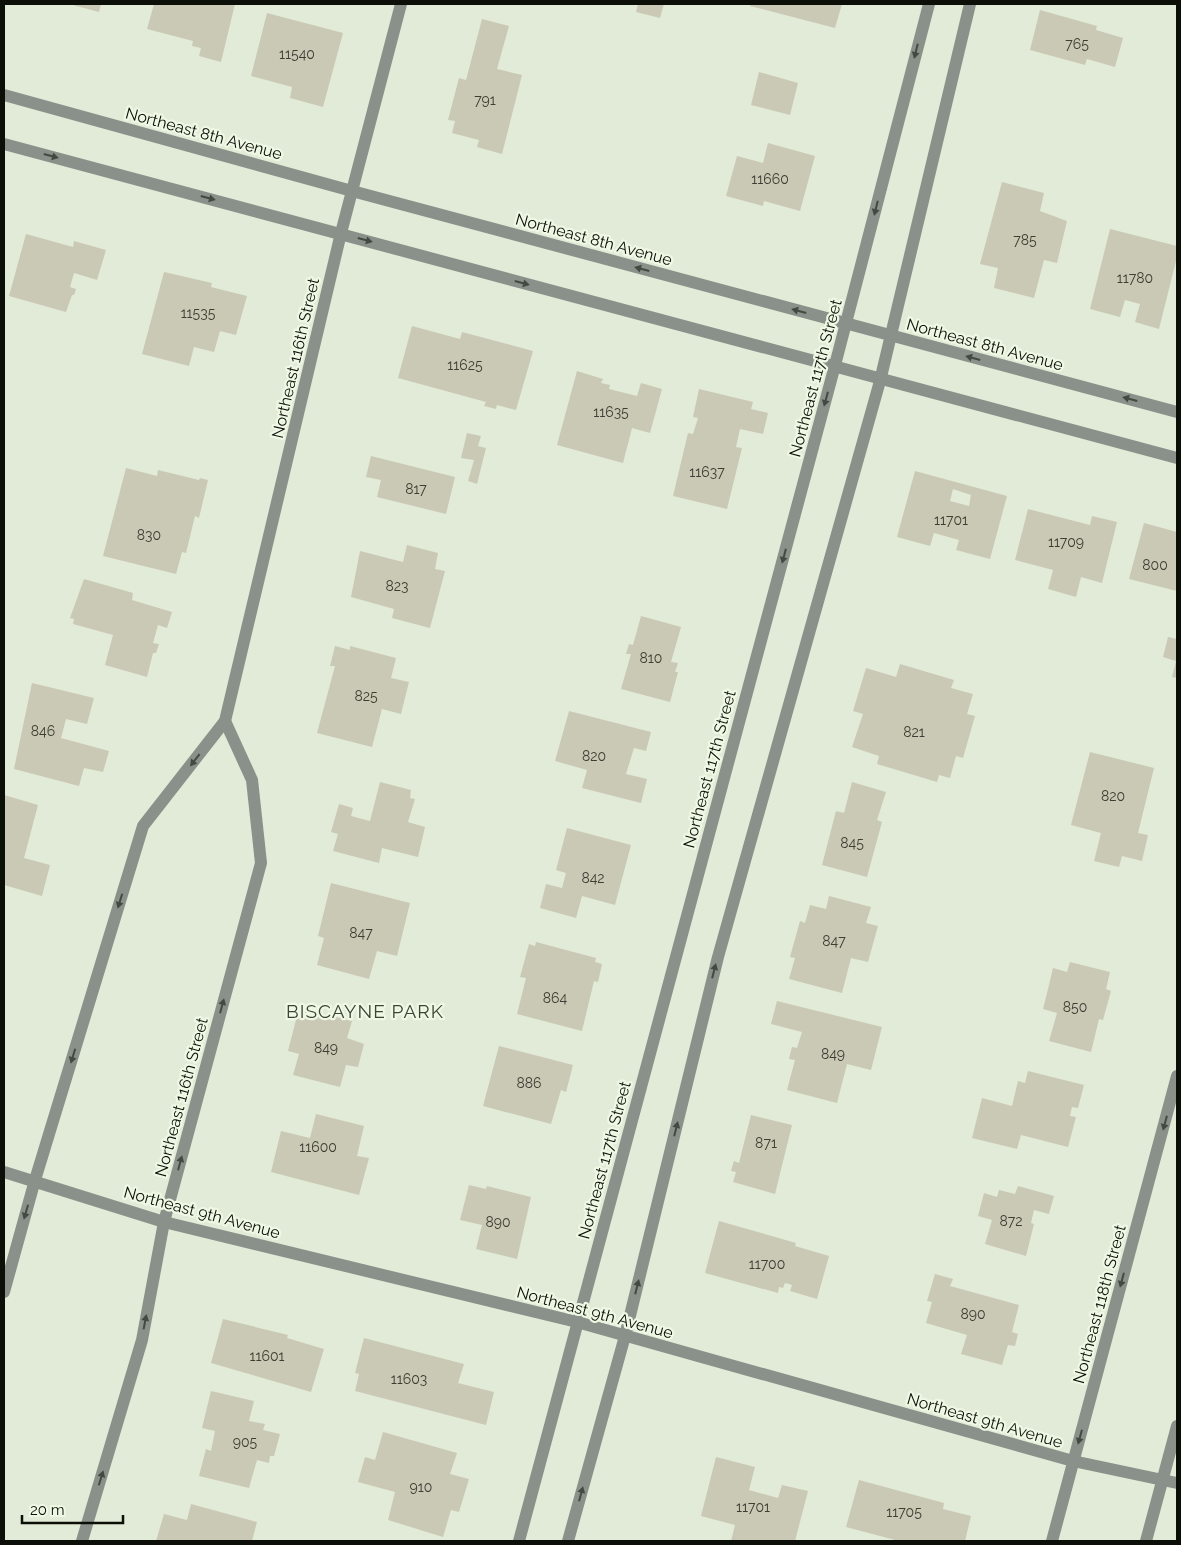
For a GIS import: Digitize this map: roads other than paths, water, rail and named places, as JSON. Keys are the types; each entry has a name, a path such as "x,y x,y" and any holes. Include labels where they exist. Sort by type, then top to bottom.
{"street":[{"name":"Northeast 116th Street","path":"4,1292 35,1180 143,826 225,721 341,233 401,4"},
{"name":"Northeast 117th Street","path":"519,1541 846,324 928,4"},
{"path":"568,1541 625,1336 718,957 880,381 970,4"},
{"name":"Northeast 8th Avenue","path":"4,95 352,191 1177,412"},
{"path":"4,144 341,233 834,369 1177,458"},
{"name":"Northeast 116th Street","path":"82,1541 142,1340 164,1222 261,862 252,780 225,721"},
{"name":"Northeast 118th Street","path":"1052,1541 1177,1076"},
{"name":"Northeast 9th Avenue","path":"4,1172 35,1180 164,1222 577,1322 1073,1461 1177,1483"},
{"path":"1146,1541 1177,1426"}],"district":[{"name":"BISCAYNE PARK","path":"365,1011"}]}
